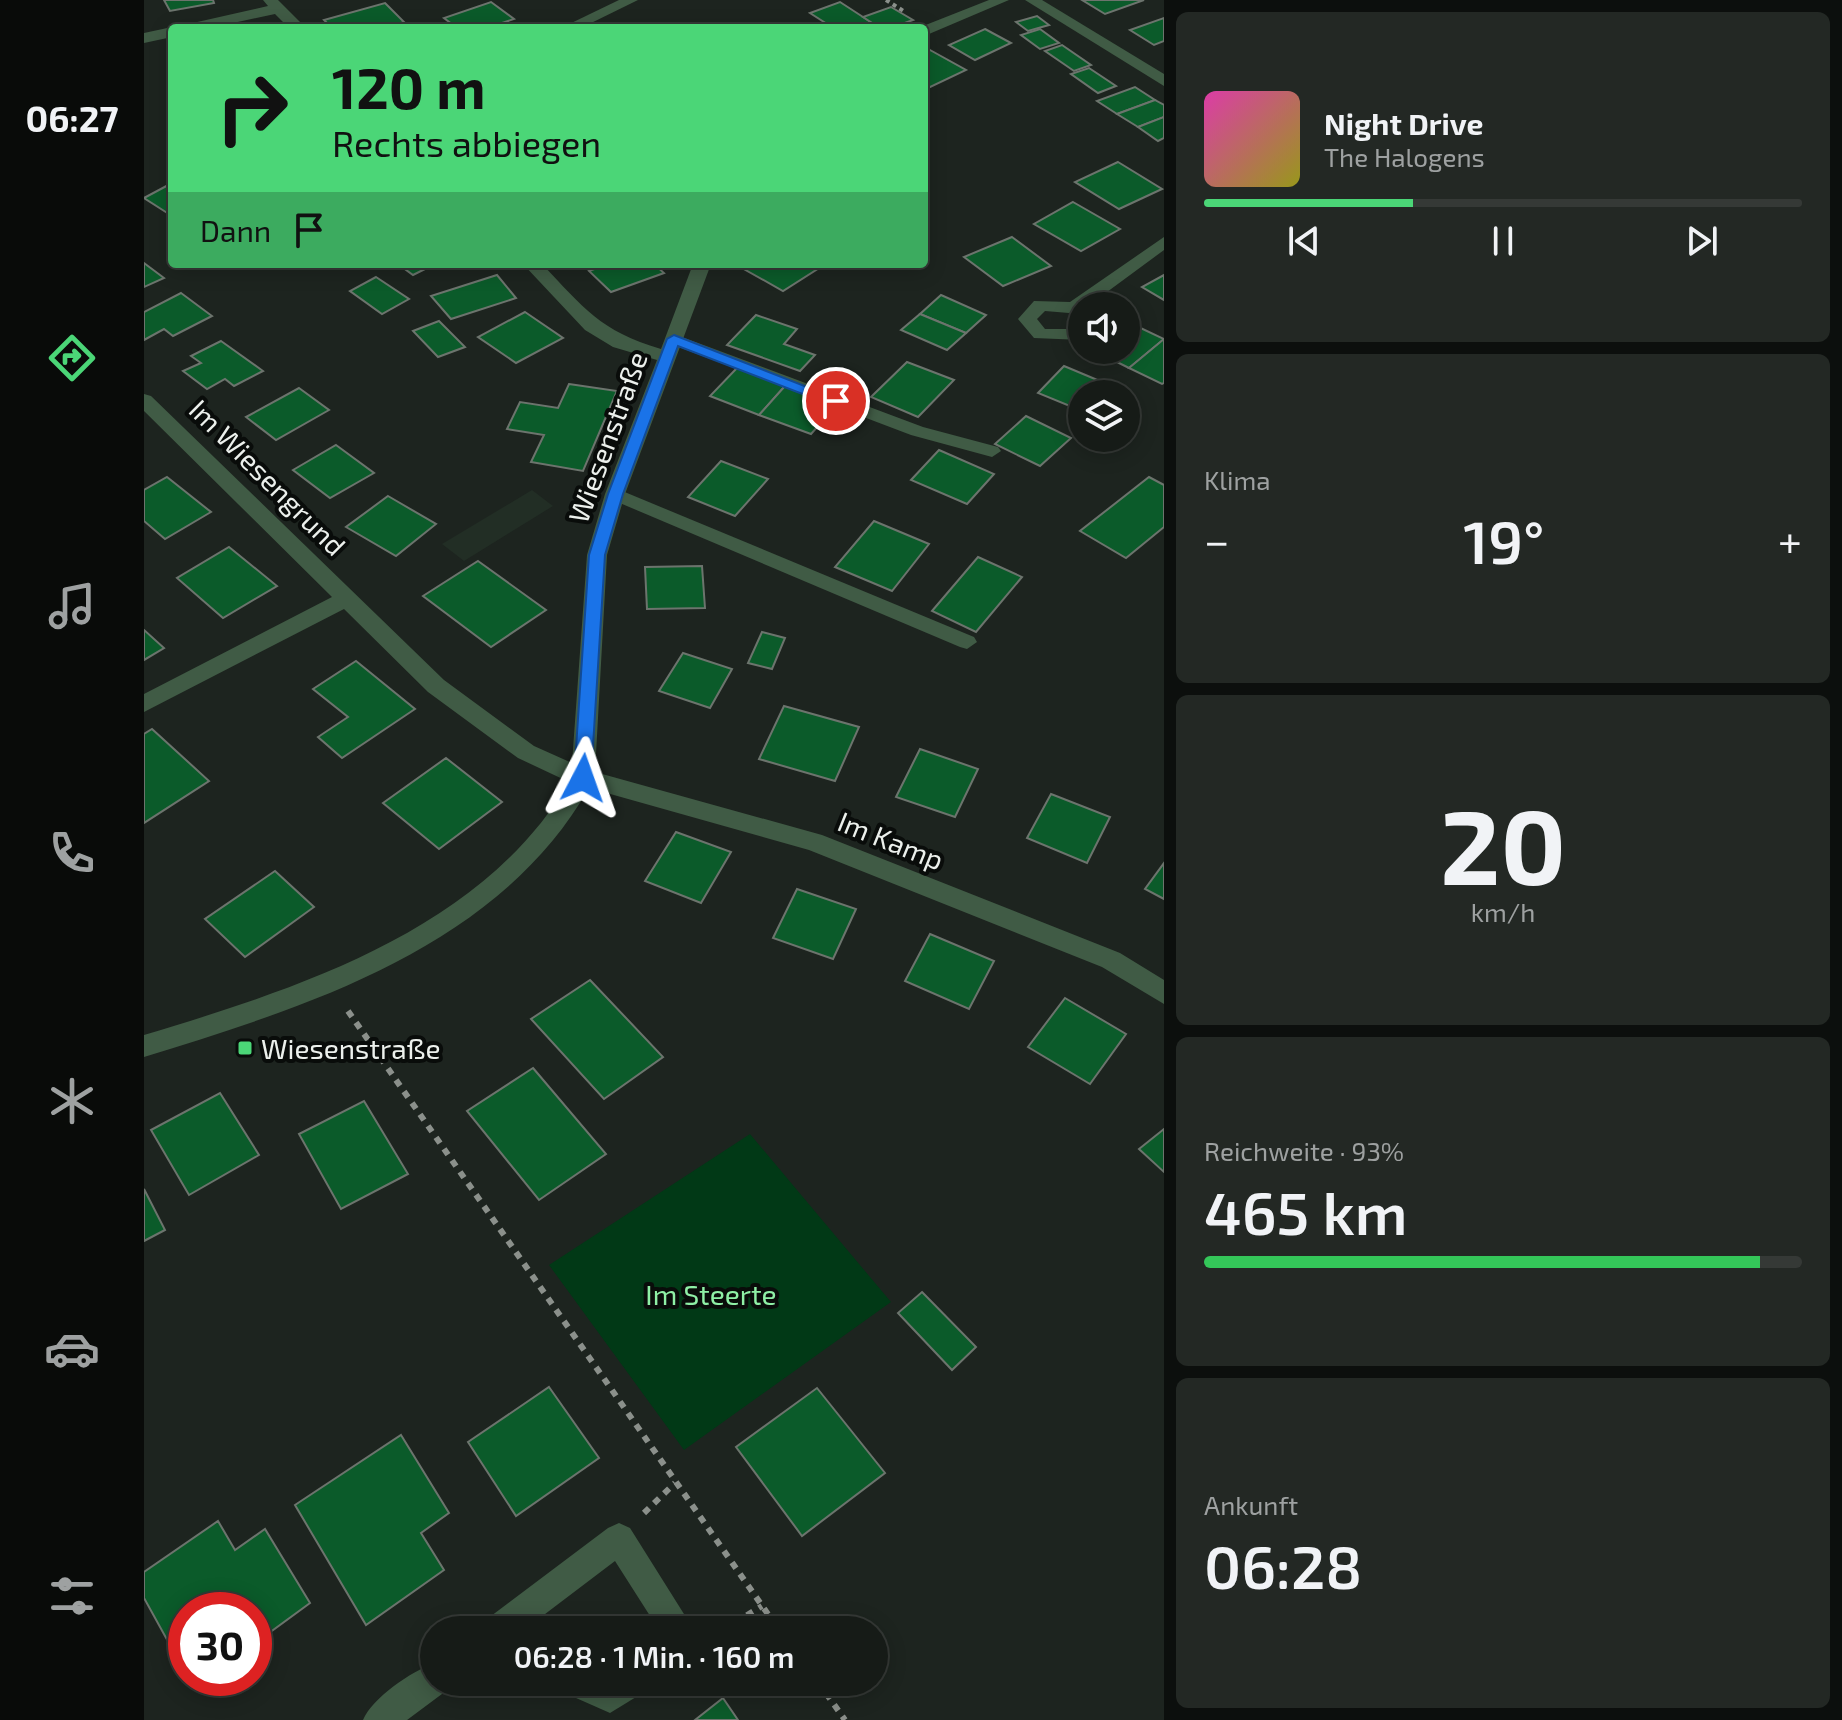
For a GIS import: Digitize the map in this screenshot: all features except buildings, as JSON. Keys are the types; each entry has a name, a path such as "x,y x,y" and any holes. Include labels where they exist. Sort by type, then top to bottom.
{"street":[{"path":"578,24 631,0"},
{"path":"928,29 1002,0"},
{"path":"1032,0 1164,81"},
{"path":"203,24 273,4 294,24"},
{"path":"144,38 168,33"},
{"path":"1102,292 1164,242"},
{"path":"536,268 591,326 620,343 671,348"},
{"name":"Wiesenstraße","path":"144,1046 239,1017 328,983 424,936 505,878 561,816 583,778 597,555 615,494 701,268"},
{"path":"1068,309 1040,305 1027,319 1040,334 1068,335"},
{"name":"Im Wiesengrund","path":"144,400 436,686 526,752 583,778"},
{"name":"Im Wiesengrund","path":"144,704 348,598"},
{"name":"Im Kamp","path":"583,778 814,842 1111,960 1164,993"},
{"path":"517,1616 619,1539 669,1616"},
{"path":"380,1720 420,1690"}],"lane":[{"path":"671,348 917,431 992,451"},
{"path":"615,494 967,642"}],"path":[{"path":"328,983 769,1616"},
{"path":"746,1616 762,1606"},
{"path":"828,1696 845,1720"}],"shaded area":[{"path":"532,490 553,506 464,561 442,544"}],"green space":[{"name":"Im Steerte","path":"750,1134 891,1302 684,1450 549,1265"}],"place":[{"name":"Wiesenstraße","path":"245,1048"}],"route":[{"path":"583,778 597,555 615,494 674,339 836,401"}]}
